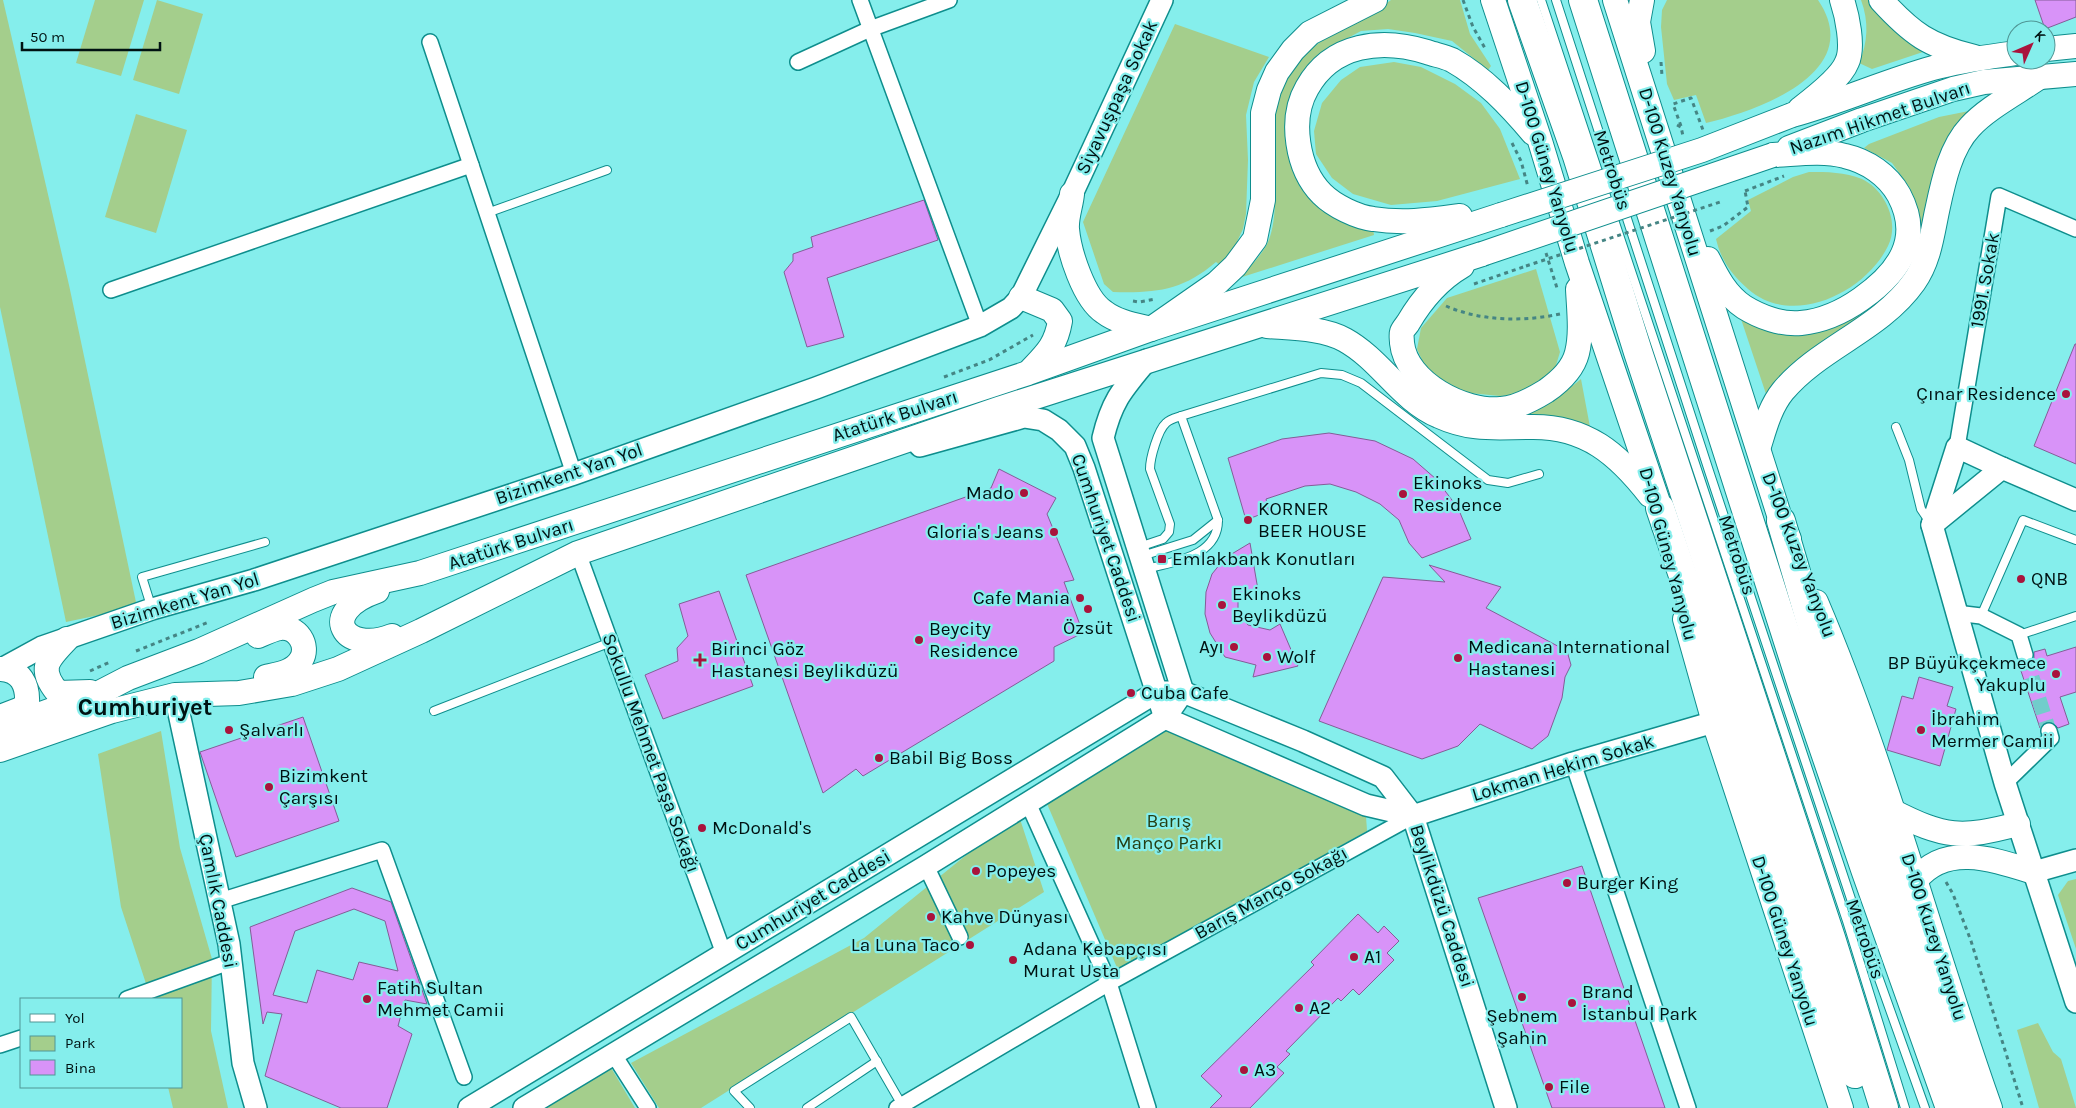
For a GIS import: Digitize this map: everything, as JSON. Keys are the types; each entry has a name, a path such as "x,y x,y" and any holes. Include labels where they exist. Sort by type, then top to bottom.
{"highway":[{"path":"1522,0 1577,156 1638,352 1826,920 1884,1108"},
{"path":"1582,0 1803,688 1869,882 1950,1108"},
{"path":"1660,508 1724,691 1788,885 1868,1108"},
{"path":"1781,521 1821,657 1971,1108"}],"main road":[{"name":"Siyavuşpaşa Sokak","path":"1072,194 1162,0"},
{"path":"1151,329 1217,283 1236,266 1255,239 1263,200 1263,113 1277,72 1293,50 1310,33 1374,0"},
{"name":"D-100 Güney Yanyolu","path":"1493,0 1540,141 1577,262 1660,508 1673,572 1714,722 1841,1108"},
{"name":"D-100 Kuzey Yanyolu","path":"1615,0 1653,84 1699,220 1759,446 1781,521 1825,624 1864,729 1916,880 1990,1108"},
{"path":"1642,0 1638,22 1643,55 1653,84"},
{"path":"1072,194 1067,227 1079,271 1094,303 1104,313 1121,321 1151,329 1708,148 1792,115 1834,80 1848,62 1849,21 1842,0"},
{"path":"1881,0 1919,37 1939,47 1978,58"},
{"path":"1501,215 1474,214 1418,222 1400,222 1372,219 1346,210 1323,195 1311,179 1302,160 1298,141 1298,125 1306,90 1313,78 1326,65 1347,51 1378,44 1411,47 1450,60 1472,73 1488,85 1540,141"},
{"path":"2056,49 2076,46"},
{"name":"Nazım Hikmet Bulvarı","path":"1792,115 1824,106 1931,69 1978,58 2006,54"},
{"name":"Nazım Hikmet Bulvarı","path":"1774,155 1862,120 1953,89 1984,82 2076,74"},
{"path":"1759,446 1773,406 1782,392 1799,374 1877,319 1914,283 1927,258 1952,156 1960,140 1984,114 2041,76"},
{"path":"1577,262 1579,341 1577,355 1567,372 1556,384 1539,395 1522,404 1501,410 1482,408 1437,392 1420,378 1408,361 1403,350 1401,332 1417,306 1448,274 1482,254 1774,155 1817,153 1846,156 1865,163 1882,174 1895,188 1908,215 1908,233 1906,248 1898,266 1876,288 1855,303 1830,316 1802,323 1772,319 1744,306 1730,296 1719,281 1704,252 1699,220"},
{"name":"Bizimkent Yan Yol","path":"1,669 42,647 152,610 254,580 574,474 816,388 980,326 1011,308 1021,297 1072,194"},
{"name":"Atatürk Bulvarı","path":"0,750 112,712 182,695 239,693 292,684 338,669 578,553 873,451 1147,360 1482,254"},
{"path":"1021,297 1052,310 1060,320 1058,335 1052,348 1028,373"},
{"path":"1256,325 1326,333 1345,340 1363,353 1414,400 1436,415 1458,424 1477,428 1555,428 1574,432 1594,441 1622,461 1660,508"},
{"name":"Atatürk Bulvarı","path":"0,729 102,692 128,678 198,651 271,617 327,595 375,582 420,574 1028,373 1151,329"},
{"name":"Cumhuriyet Caddesi","path":"524,1108 926,866 1165,718 1183,692 1103,438 1109,415 1119,394 1147,360"},
{"name":"Cumhuriyet Caddesi","path":"469,1108 1015,776 1157,692 1084,468 1070,439 1043,420 1024,417 925,445 873,451"},
{"path":"2076,500 1957,447 1932,525 2005,782 2076,1002"},
{"path":"1932,525 2002,468"},
{"path":"420,574 406,582 355,600 342,616 342,626 355,639 367,642 375,642 407,631 421,630"},
{"path":"182,695 224,684 283,673 294,668 301,660 304,652 304,643 294,630 279,628 240,642 198,651"},
{"path":"67,639 48,658 46,672 49,682 58,693 102,692"},
{"path":"0,717 21,709 27,703 27,690 18,674 10,670 1,669"},
{"path":"1183,692 1157,692 1165,718 1366,805 1412,816"},
{"name":"Beylikdüzü Caddesi","path":"1183,692 1384,776 1412,816 1506,1108"},
{"name":"Çamlık Caddesi","path":"182,695 232,961 243,1063 256,1108"},
{"name":"Lokman Hekim Sokak","path":"1412,816 1572,763 1714,722"},
{"path":"1015,776 1028,803"},
{"path":"1892,811 1921,825 1954,835 1971,835 2018,824"},
{"path":"1916,880 1923,871 1944,859 1977,857 1996,860 2034,872 2076,860"},
{"path":"724,954 734,982"}],"street":[{"path":"860,0 980,326"},
{"path":"798,62 870,29 949,0"},
{"path":"430,42 574,474"},
{"path":"110,290 471,165"},
{"name":"1991. Sokak","path":"1957,447 1999,196 2076,229"},
{"name":"Sokullu Mehmet Paşa Sokağı","path":"578,553 724,954"},
{"path":"1956,613 1981,616 2019,635 2025,655"},
{"path":"2005,782 2051,738 2049,731"},
{"path":"1572,763 1688,1108"},
{"path":"1028,803 1109,983 1148,1108"},
{"name":"Barış Manço Sokağı","path":"900,1106 1109,983 1412,816"},
{"path":"220,901 382,850 464,1077"},
{"path":"926,866 960,937"},
{"path":"130,998 232,961"},
{"path":"0,1045 20,1038"},
{"path":"614,1055 648,1108"}],"lane":[{"name":"Metrobüs","path":"1541,0 1847,921 1905,1108"},
{"name":"Metrobüs","path":"1556,0 1709,472 1849,892 1925,1108"},
{"path":"487,213 606,170"},
{"path":"1141,558 1169,532 1170,524 1150,469 1150,462 1163,426 1170,419 1321,373 1342,375 1360,383 1488,480 1508,483 1539,474"},
{"path":"1141,558 1202,552 1216,535 1218,520 1181,416"},
{"path":"1896,427 1909,460 1921,509 1932,525"},
{"path":"1141,558 1193,540 1218,520"},
{"path":"1981,616 2023,520 2076,540"},
{"path":"152,610 142,577 265,542"},
{"path":"2019,635 2076,616"},
{"path":"434,711 610,642"},
{"path":"750,1108 734,1091 851,1017 877,1061 900,1106"},
{"path":"807,1108 877,1061"}],"path":[{"path":"1653,84 1661,60"},
{"path":"1685,142 1673,104 1690,98 1701,125"},
{"path":"1669,105 1676,124 1681,127"},
{"path":"1699,132 1712,128"},
{"path":"1710,231 1722,226 1748,207 1745,191 1789,174"},
{"path":"1526,266 1720,202"},
{"path":"1702,204 1699,220 1710,231 1712,239"},
{"path":"1442,303 1447,307 1485,317 1542,318 1565,313"},
{"path":"1934,864 1953,894 1971,941 2023,1108"}],"green space":[{"path":"0,0 3,0 69,285 137,607 66,622 0,307"},
{"path":"95,0 144,0 121,76 76,63"},
{"path":"157,0 203,14 179,94 133,80"},
{"path":"1391,0 1460,0 1470,34 1491,66 1488,70 1452,41 1388,29 1361,31 1333,46 1304,73 1289,99 1287,124 1290,155 1300,187 1333,215 1373,229 1374,235 1239,278 1257,259 1271,235 1275,207 1273,115 1276,92 1279,85 1300,59 1312,48"},
{"path":"1667,0 1818,0 1829,25 1829,48 1818,67 1800,84 1778,97 1753,108 1706,123 1696,95 1674,100 1667,84 1661,27 1662,10"},
{"path":"1861,0 1871,0 1901,35 1923,52 1872,69 1859,63 1866,40 1864,8"},
{"path":"1175,24 1269,57 1254,82 1246,115 1248,160 1246,214 1243,229 1235,246 1220,265 1216,262 1192,279 1156,291 1113,292 1104,284 1083,222"},
{"path":"1394,62 1421,67 1455,84 1481,103 1500,129 1520,179 1437,201 1391,205 1353,194 1332,178 1316,154 1314,131 1322,103 1341,80 1360,67"},
{"path":"1969,111 1919,259 1895,294 1796,361 1769,394 1766,394 1741,319 1754,324 1888,291 1905,275 1914,260 1920,231 1918,214 1910,188 1892,163 1864,148 1869,144 1939,117"},
{"path":"136,114 187,130 156,233 105,217"},
{"path":"1809,172 1849,175 1870,184 1888,208 1891,217 1891,237 1888,246 1877,263 1863,278 1845,291 1826,300 1806,305 1785,305 1766,300 1748,289 1724,260 1716,239 1751,211 1748,200 1793,177"},
{"path":"1536,269 1560,352 1554,372 1533,387 1515,395 1500,396 1469,393 1448,388 1426,369 1417,349 1421,328 1447,298"},
{"path":"1581,379 1590,427 1558,417 1510,417 1555,400"},
{"name":"Barış Manço Parkı","path":"1166,724 1366,816 1367,831 1118,970 1042,792"},
{"path":"161,731 180,848 212,959 211,1031 228,1108 173,1108 168,1088 182,1088 182,998 151,998 121,907 98,754"},
{"path":"1018,813 1044,892 701,1108 659,1108 631,1063 864,938"},
{"path":"2076,879 2076,949 2058,895 2068,881"},
{"path":"2038,1023 2053,1052 2061,1059 2076,1108 2039,1108 2017,1030"},
{"path":"610,1066 635,1108 539,1108"}],"building":[{"path":"2035,0 2076,0 2076,17 2056,25 2056,20 2042,20"},
{"path":"924,200 938,240 827,278 844,337 807,347 784,272 793,261 793,254 813,247 811,237"},
{"name":"Çınar Residence","path":"2076,344 2076,464 2034,446"},
{"name":"Ekinoks Residence","path":"1329,433 1375,441 1413,459 1436,479 1458,508 1471,539 1422,558 1409,543 1399,520 1380,504 1356,492 1330,484 1305,486 1266,499 1269,511 1246,520 1228,458 1282,439"},
{"name":"Beycity Residence","path":"999,469 1056,498 1047,514 1074,580 1064,582 1083,633 1054,647 1054,661 863,776 856,769 823,793 746,575 991,488"},
{"name":"Ekinoks Beylikdüzü","path":"1250,543 1258,590 1238,596 1238,613 1248,625 1270,630 1280,624 1298,666 1253,677 1256,665 1225,657 1210,633 1205,614 1206,592 1212,574 1225,558"},
{"name":"Medicana International Hastanesi","path":"1429,565 1501,587 1486,608 1567,651 1571,665 1565,677 1562,698 1548,736 1532,749 1480,724 1458,746 1422,759 1319,721 1383,577 1445,582"},
{"path":"719,591 753,686 663,719 645,675 678,661 677,648 688,636 679,604"},
{"path":"2076,647 2076,692 2060,697 2069,724 2058,728 2052,722 2047,722 2040,728 2018,662 2028,664 2034,658 2034,652 2045,649 2047,656"},
{"name":"İbrahim Mermer Camii","path":"1919,677 1953,687 1947,706 1956,709 1940,766 1887,750 1902,696 1913,699"},
{"name":"Bizimkent Çarşısı","path":"303,717 339,821 236,857 200,752"},
{"name":"Brand İstanbul Park","path":"1582,866 1665,1108 1552,1108 1478,898"},
{"name":"Fatih Sultan Mehmet Camii","path":"352,888 391,902 427,1004 405,1000 398,1026 412,1034 387,1108 341,1108 265,1076 282,1014 267,1012 263,1024 250,927","holes":["354,909 385,921 398,971 359,962 353,980 317,970 307,1003 273,995 295,931"]},
{"path":"1358,914 1378,933 1384,926 1399,941 1387,953 1394,960 1359,995 1353,989 1341,1001 1338,998 1286,1051 1290,1054 1277,1067 1284,1073 1250,1108 1210,1108 1222,1096 1201,1076 1314,965 1311,962"}],"tunnel":[{"path":"2025,655 2049,731"}],"place":[{"name":"Çınar Residence","path":"2066,394"},
{"name":"Mado","path":"1024,493"},
{"name":"Ekinoks Residence","path":"1403,494"},
{"name":"KORNER BEER HOUSE","path":"1248,520"},
{"name":"Gloria's Jeans","path":"1054,532"},
{"name":"Emlakbank Konutları","path":"1162,559"},
{"name":"QNB","path":"2021,579"},
{"name":"Cafe Mania","path":"1080,598"},
{"name":"Ekinoks Beylikdüzü","path":"1222,605"},
{"name":"Özsüt","path":"1088,609"},
{"name":"Beycity Residence","path":"919,640"},
{"name":"Ayı","path":"1234,647"},
{"name":"Wolf","path":"1267,657"},
{"name":"Medicana International Hastanesi","path":"1458,658"},
{"name":"Birinci Göz Hastanesi Beylikdüzü","path":"700,660"},
{"name":"BP Büyükçekmece Yakuplu","path":"2056,674"},
{"name":"Cuba Cafe","path":"1131,693"},
{"name":"Şalvarlı","path":"229,730"},
{"name":"İbrahim Mermer Camii","path":"1921,730"},
{"name":"Babil Big Boss","path":"879,758"},
{"name":"Bizimkent Çarşısı","path":"269,787"},
{"name":"McDonald's","path":"702,828"},
{"name":"Popeyes","path":"976,871"},
{"name":"Burger King","path":"1567,883"},
{"name":"Kahve Dünyası","path":"931,917"},
{"name":"La Luna Taco","path":"970,945"},
{"name":"A1","path":"1354,957"},
{"name":"Adana Kebapçısı Murat Usta","path":"1013,960"},
{"name":"Şebnem Şahin","path":"1522,997"},
{"name":"Fatih Sultan Mehmet Camii","path":"367,999"},
{"name":"Brand İstanbul Park","path":"1572,1003"},
{"name":"A2","path":"1299,1008"},
{"name":"A3","path":"1244,1070"},
{"name":"File","path":"1549,1087"}],"district":[{"name":"Cumhuriyet","path":"145,707"}]}
